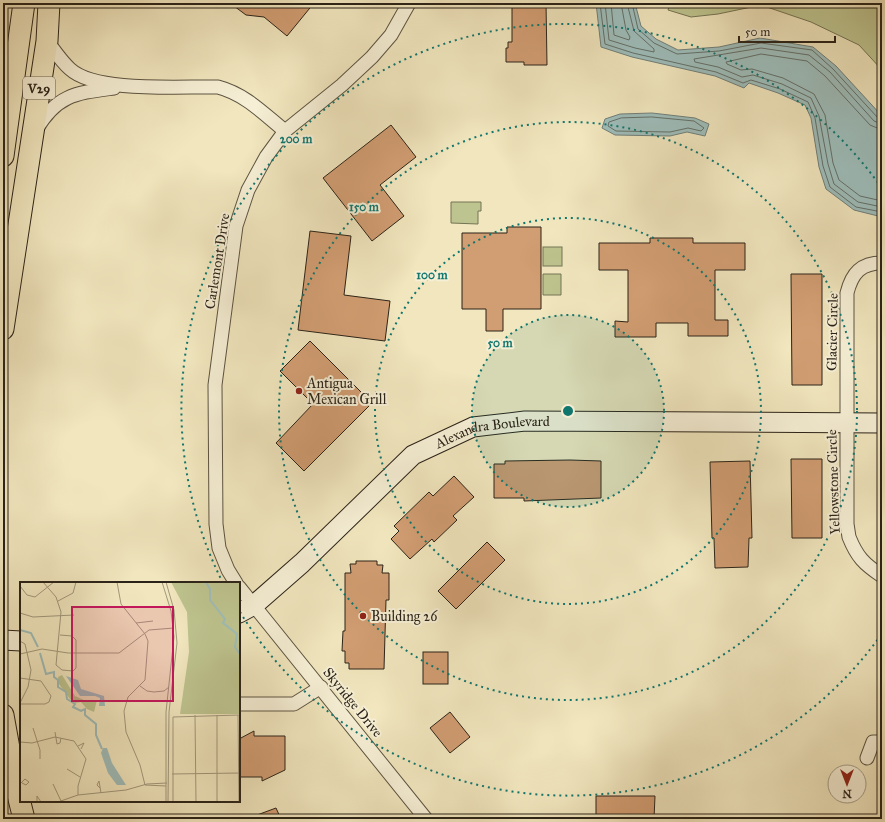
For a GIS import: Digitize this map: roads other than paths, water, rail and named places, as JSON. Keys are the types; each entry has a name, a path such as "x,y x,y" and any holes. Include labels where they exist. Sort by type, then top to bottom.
{"main road":[{"name":"V29","path":"3,156 24,3"},
{"name":"V29","path":"3,329 47,41 50,3"},
{"path":"3,715 16,787 24,819"}],"street":[{"name":"Carlemont Drive","path":"235,582 228,570 219,548 216,524 215,385 236,226 248,190 266,157 285,131 342,86 372,57 391,35 409,3"},
{"path":"47,41 71,70 92,81 130,86 218,87 229,90 253,103 285,131"},
{"path":"32,136 40,123 60,102 77,93 130,86"},
{"name":"Glacier Circle","path":"847,422 847,293 850,279 860,269 872,263 882,263"},
{"name":"Alexandra Boulevard","path":"247,609 302,563 413,455 473,426 526,421 882,423"},
{"name":"Yellowstone Circle","path":"847,422 849,537 855,553 866,565 882,576"},
{"path":"240,590 247,609"},
{"name":"Skyridge Drive","path":"247,609 321,687 426,819"},
{"path":"3,640 20,640"},
{"path":"240,704 294,704 321,687"},
{"path":"867,758 873,742 882,742"}],"water":[{"path":"596,3 635,3 641,26 656,39 678,50 719,47 760,38 813,47 836,66 882,116 882,217 854,210 826,189 819,167 811,118 805,105 778,93 749,83 744,88 715,76 632,57 601,47"},
{"path":"652,113 695,118 709,124 705,136 687,132 670,136 615,135 602,128 605,119 620,114"}],"place":[{"name":"Antigua Mexican Grill","path":"299,391"},
{"name":"Building 26","path":"363,616"}]}
